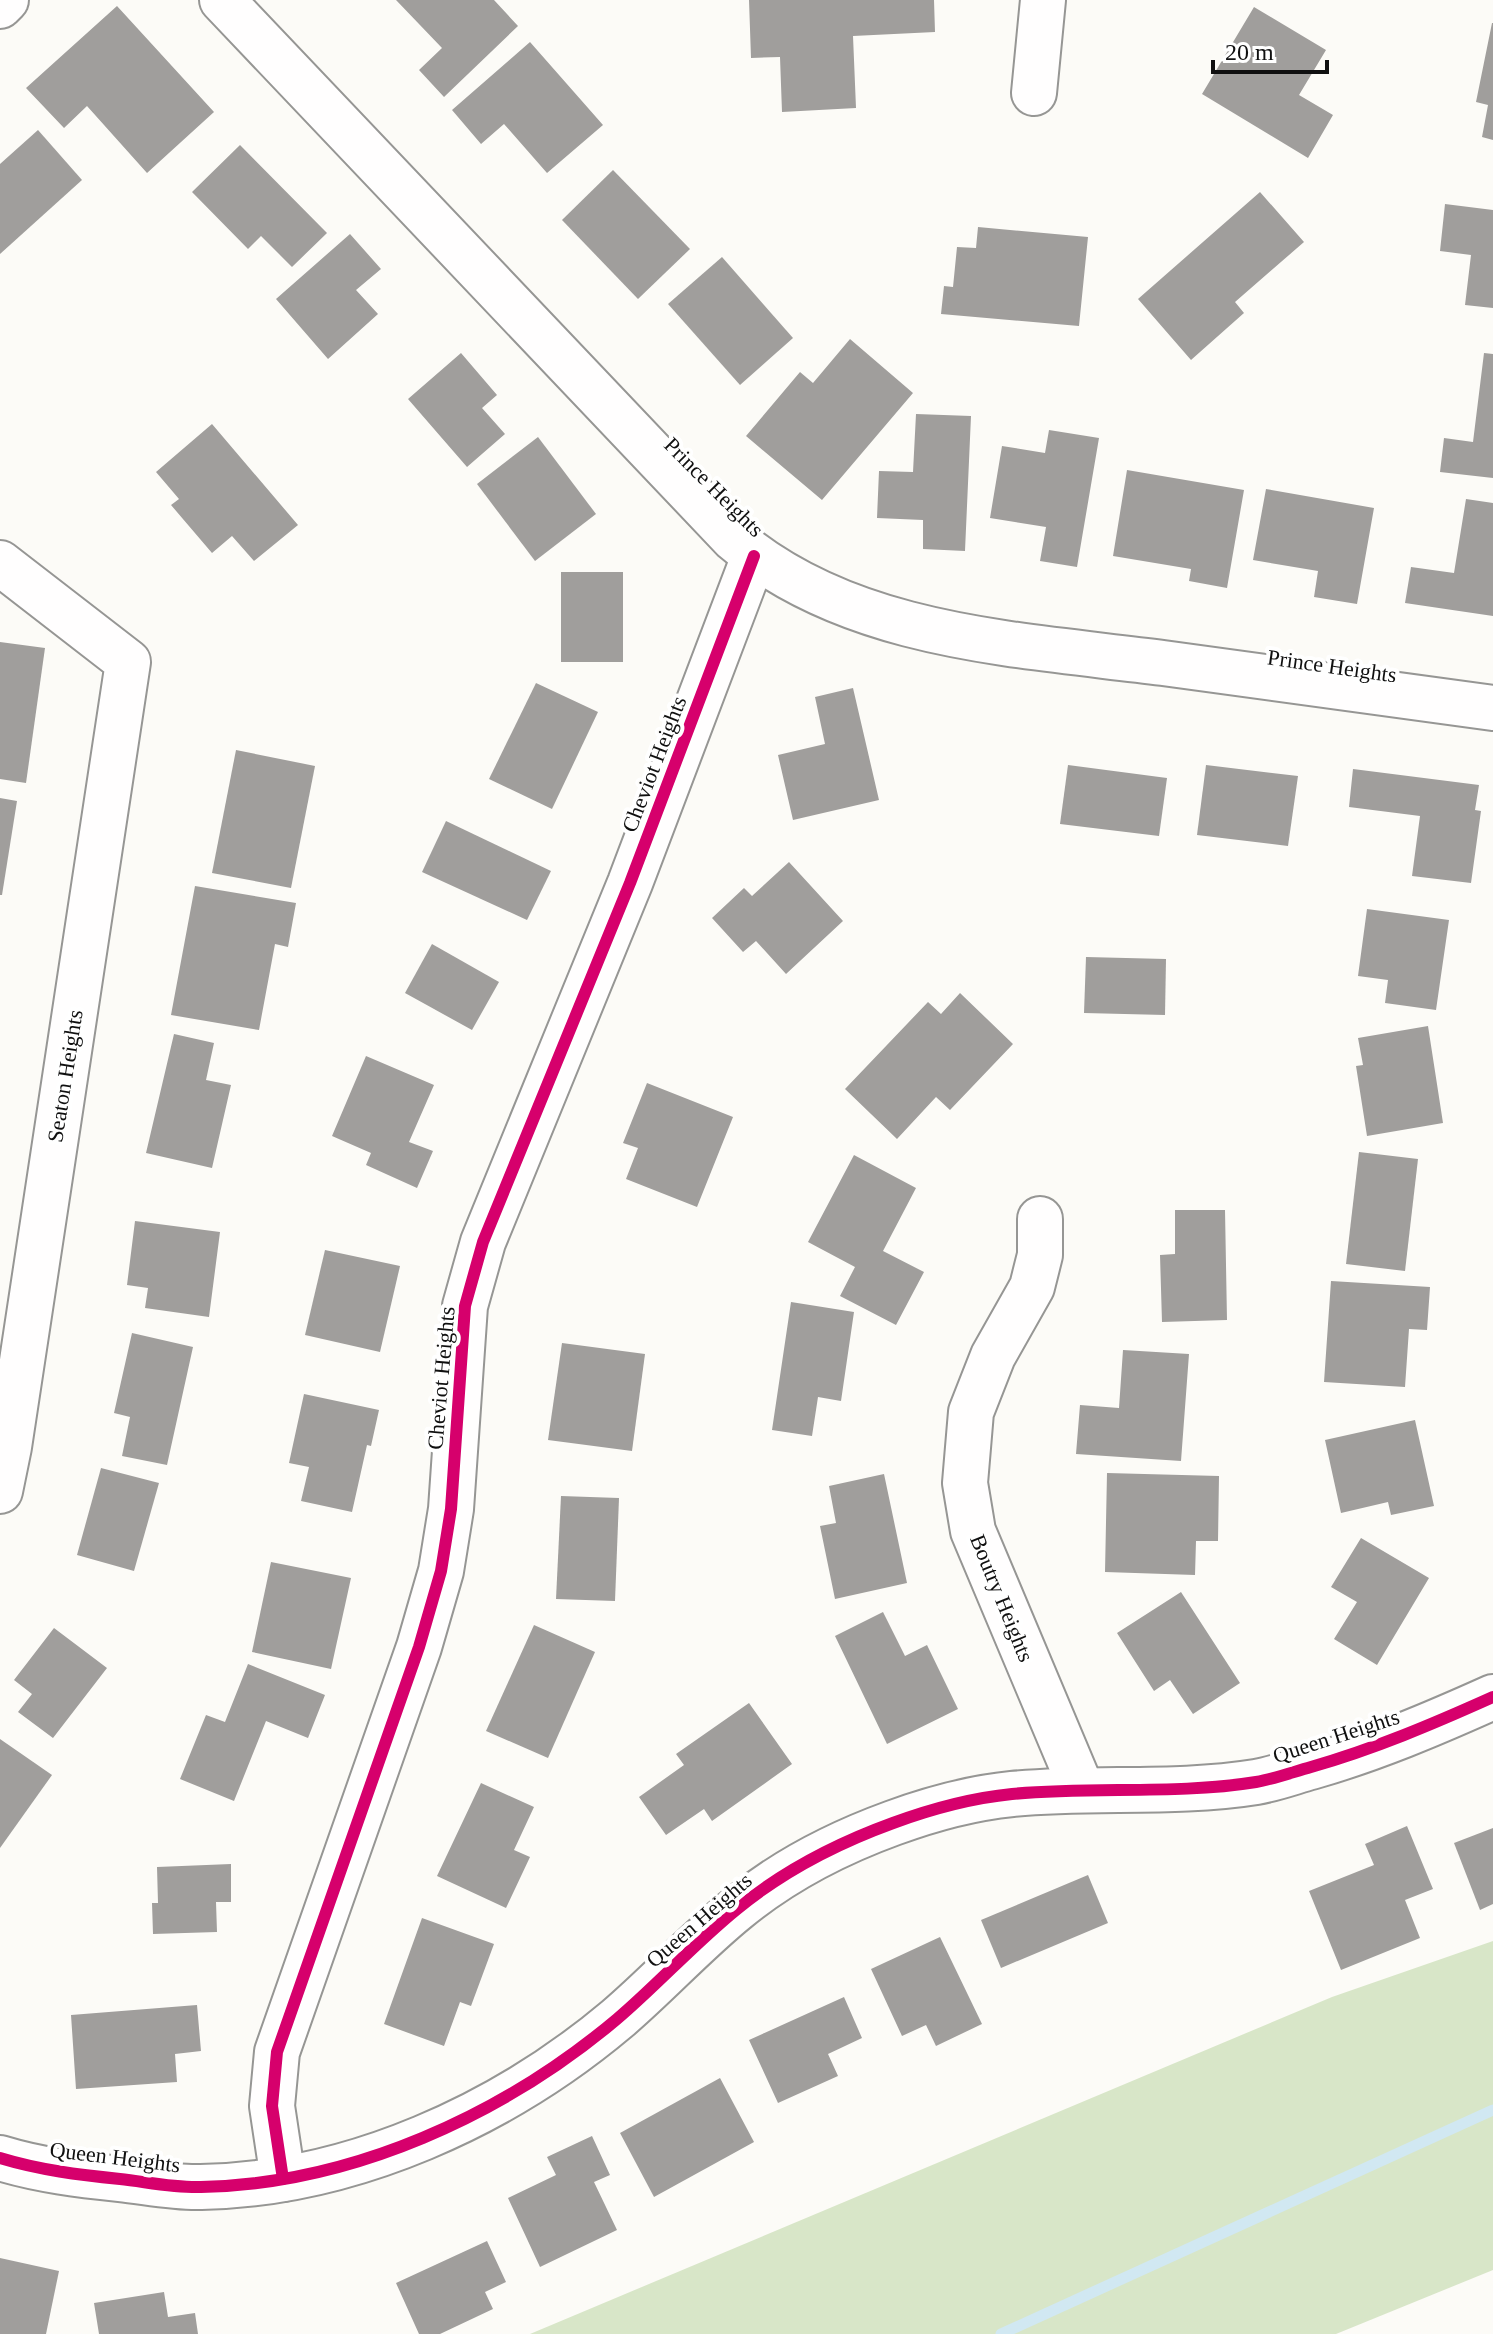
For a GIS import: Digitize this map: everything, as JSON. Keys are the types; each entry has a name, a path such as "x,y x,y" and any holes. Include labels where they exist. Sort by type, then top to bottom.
{"street":[{"path":"0,6 6,0"},
{"name":"Prince Heights","path":"222,0 734,539 754,556 807,588 831,600 885,618 994,641 1493,708"},
{"path":"1034,93 1043,0"},
{"name":"Cheviot Heights","path":"283,2179 272,2106 277,2052 419,1647 441,1571 451,1509 465,1306 479,1255 630,883 754,556"},
{"name":"Seaton Heights","path":"0,563 128,662 0,1491"},
{"name":"Boutry Heights","path":"1040,1219 1040,1255 1032,1287 993,1356 971,1412 965,1483 973,1531 1082,1790"},
{"name":"Queen Heights","path":"0,2158 69,2173 199,2187 283,2179 341,2166 415,2140 486,2107 554,2067 616,2019 738,1908 786,1874 839,1846 893,1823 950,1806 1009,1795 1082,1790 1166,1790 1258,1782 1349,1756 1421,1730 1493,1697"}],"green space":[{"path":"1493,1941 1493,2270 1336,2334 530,2334 1332,1997"}],"building":[{"path":"396,0 494,0 518,26 444,97 419,70 442,48"},
{"path":"749,0 934,0 935,32 853,36 856,108 782,112 780,57 751,58"},
{"path":"117,6 214,112 147,173 87,106 64,128 26,88"},
{"path":"1254,7 1326,50 1299,95 1333,115 1308,158 1202,94"},
{"path":"1492,23 1493,140 1482,137 1488,105 1476,102"},
{"path":"530,42 603,125 547,173 504,124 481,144 452,110"},
{"path":"38,130 82,180 0,254 0,164"},
{"path":"240,145 327,233 292,267 261,236 248,249 192,192"},
{"path":"613,170 690,249 638,299 562,220"},
{"path":"1260,192 1304,242 1235,302 1244,313 1191,360 1138,299"},
{"path":"1445,204 1493,210 1493,308 1465,305 1471,255 1440,251"},
{"path":"978,227 1088,237 1079,326 941,314 944,286 953,287 957,247 976,248"},
{"path":"350,234 381,269 356,290 378,314 328,359 276,299"},
{"path":"722,257 793,338 740,385 668,304"},
{"path":"850,339 913,393 822,500 746,436 800,372 813,383"},
{"path":"461,353 497,395 482,408 505,434 467,467 408,399"},
{"path":"1484,353 1493,354 1493,478 1440,472 1444,438 1473,442"},
{"path":"916,414 971,416 965,551 923,549 923,520 877,518 879,471 913,472"},
{"path":"212,424 298,525 254,561 232,536 212,553 171,505 179,499 156,472"},
{"path":"1049,430 1099,438 1077,567 1040,561 1046,527 990,518 1002,446 1045,453"},
{"path":"538,437 596,514 535,561 477,484"},
{"path":"1127,470 1244,490 1227,588 1189,581 1191,569 1113,556"},
{"path":"1266,489 1374,508 1357,604 1314,597 1318,571 1253,560"},
{"path":"1466,499 1493,503 1493,616 1405,603 1411,567 1454,573"},
{"path":"561,572 623,572 623,662 561,662"},
{"path":"0,642 45,648 26,783 0,779"},
{"path":"536,683 598,712 552,809 489,779"},
{"path":"853,688 879,800 793,820 778,755 825,744 815,697"},
{"path":"236,750 315,766 291,888 212,873"},
{"path":"1068,765 1167,778 1159,836 1060,824"},
{"path":"1206,765 1298,776 1288,846 1197,835"},
{"path":"1353,769 1479,785 1475,810 1481,811 1471,883 1412,876 1420,816 1349,807"},
{"path":"0,798 17,801 2,895 0,895"},
{"path":"446,821 551,871 527,920 422,872"},
{"path":"789,862 843,921 786,974 756,941 743,952 712,918 744,888 752,896"},
{"path":"195,886 296,903 288,947 275,944 259,1030 171,1015"},
{"path":"1367,909 1449,920 1436,1010 1385,1003 1388,980 1358,976"},
{"path":"432,944 499,982 472,1030 405,993"},
{"path":"1086,957 1166,959 1165,1015 1084,1013"},
{"path":"960,993 1013,1044 950,1110 936,1097 897,1139 845,1089 928,1002 941,1014"},
{"path":"1428,1026 1443,1123 1367,1136 1356,1066 1363,1065 1358,1038"},
{"path":"174,1034 214,1043 206,1080 231,1085 212,1168 146,1153"},
{"path":"366,1056 434,1085 409,1142 433,1151 417,1188 366,1165 371,1153 332,1136"},
{"path":"647,1083 733,1117 697,1207 626,1179 638,1148 623,1143"},
{"path":"1359,1152 1418,1159 1405,1271 1346,1264"},
{"path":"854,1155 916,1188 883,1251 924,1272 896,1325 840,1296 855,1267 808,1242"},
{"path":"1175,1210 1225,1210 1227,1320 1162,1322 1160,1255 1175,1254"},
{"path":"135,1221 220,1232 209,1317 145,1308 148,1288 127,1285"},
{"path":"325,1250 400,1266 380,1352 305,1335"},
{"path":"1331,1281 1430,1287 1427,1330 1409,1329 1405,1387 1324,1382"},
{"path":"791,1302 854,1312 841,1401 818,1397 812,1436 772,1430"},
{"path":"132,1333 193,1347 167,1465 122,1456 130,1417 114,1413"},
{"path":"562,1343 645,1354 632,1451 548,1440"},
{"path":"1123,1350 1189,1354 1181,1461 1076,1454 1080,1405 1119,1408"},
{"path":"304,1394 379,1410 371,1446 367,1445 352,1512 301,1501 309,1467 289,1463"},
{"path":"1415,1420 1434,1506 1391,1515 1388,1502 1341,1513 1325,1440"},
{"path":"101,1468 159,1483 134,1571 77,1555"},
{"path":"1107,1473 1219,1476 1218,1541 1196,1541 1195,1575 1105,1572"},
{"path":"884,1474 907,1583 835,1599 820,1526 836,1523 829,1486"},
{"path":"561,1496 619,1498 615,1601 556,1599"},
{"path":"1361,1538 1429,1578 1377,1665 1334,1639 1357,1602 1331,1587"},
{"path":"271,1562 351,1578 331,1669 252,1652"},
{"path":"1181,1592 1240,1683 1193,1714 1170,1680 1154,1691 1117,1633"},
{"path":"883,1612 905,1656 927,1645 958,1709 887,1744 835,1636"},
{"path":"534,1625 595,1652 548,1758 486,1731"},
{"path":"54,1628 107,1668 53,1738 18,1712 32,1694 14,1680"},
{"path":"248,1664 325,1695 308,1738 266,1721 234,1801 180,1779 206,1715 225,1722"},
{"path":"749,1703 792,1764 712,1821 704,1809 666,1835 639,1797 684,1765 676,1754"},
{"path":"0,1739 52,1775 0,1848"},
{"path":"481,1783 534,1807 514,1850 530,1857 506,1908 437,1876"},
{"path":"1407,1826 1433,1889 1405,1900 1420,1938 1341,1970 1309,1891 1374,1865 1365,1844"},
{"path":"1493,1828 1493,1904 1480,1910 1454,1843"},
{"path":"231,1864 231,1902 216,1902 217,1932 153,1934 152,1903 158,1903 157,1867"},
{"path":"1088,1875 1108,1923 1001,1968 981,1920"},
{"path":"422,1918 494,1944 471,2006 460,2002 444,2046 384,2024"},
{"path":"940,1937 982,2024 936,2046 926,2025 902,2036 871,1969"},
{"path":"844,1997 862,2038 828,2054 838,2076 778,2103 749,2040"},
{"path":"197,2005 201,2051 175,2054 177,2082 76,2089 71,2015"},
{"path":"720,2078 754,2142 654,2197 620,2133"},
{"path":"592,2136 610,2175 594,2182 617,2230 540,2267 508,2198 556,2175 547,2157"},
{"path":"487,2241 506,2282 485,2292 493,2309 440,2334 419,2334 396,2283"},
{"path":"0,2258 59,2271 46,2334 0,2334"},
{"path":"164,2292 168,2317 195,2313 198,2334 99,2334 94,2303"}],"waterway":[{"path":"1001,2334 1493,2110"}],"cycle path":[{"path":"283,2179 272,2106 277,2052 419,1647 441,1571 451,1509 465,1306 483,1242 630,883 754,556"},
{"path":"0,2158 60,2172 191,2187 258,2183 314,2173 369,2158 475,2114 573,2054 617,2019 754,1896 811,1860 872,1831 937,1809 997,1796 1195,1788 1263,1781 1380,1744 1493,1697"}]}
